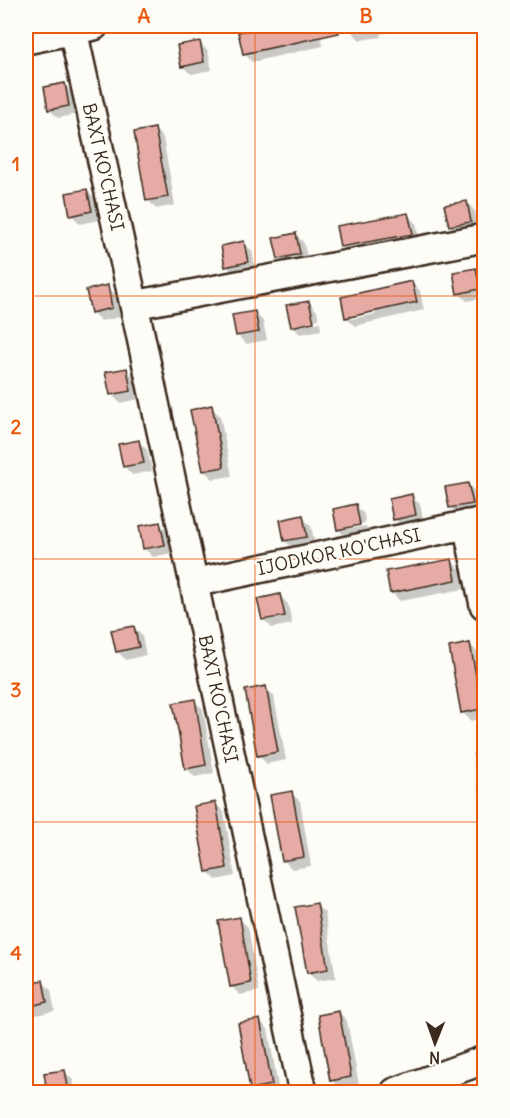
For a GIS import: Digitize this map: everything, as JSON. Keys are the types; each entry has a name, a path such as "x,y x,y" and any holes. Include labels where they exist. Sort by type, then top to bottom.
{"street":[{"path":"26,40 79,27"},
{"name":"BAXT KO'CHASI","path":"79,27 134,305 303,1092"},
{"path":"134,305 484,238"},
{"path":"476,522 484,605"},
{"name":"IJODKOR KO'CHASI","path":"193,583 476,522"},
{"path":"394,1092 484,1060"}],"building":[{"path":"272,26 338,26 339,33 243,54 238,32"},
{"path":"200,41 204,62 181,67 177,45"},
{"path":"65,83 69,106 48,110 44,87"},
{"path":"155,128 168,197 146,201 134,132"},
{"path":"87,189 92,211 70,216 66,193"},
{"path":"467,201 471,222 449,226 444,205"},
{"path":"408,213 413,234 340,247 336,226"},
{"path":"296,233 300,254 278,259 273,238"},
{"path":"244,241 248,262 225,267 221,246"},
{"path":"476,268 480,289 457,294 453,272"},
{"path":"412,281 417,302 345,318 341,297"},
{"path":"108,285 112,308 91,313 86,290"},
{"path":"309,301 314,322 291,327 286,305"},
{"path":"255,311 259,332 236,336 232,315"},
{"path":"127,368 131,391 110,395 105,372"},
{"path":"212,405 224,467 203,471 190,410"},
{"path":"139,440 144,463 123,467 118,444"},
{"path":"468,483 473,504 449,508 445,487"},
{"path":"412,494 416,515 393,520 389,499"},
{"path":"356,504 360,525 337,530 333,509"},
{"path":"303,515 307,537 284,541 280,520"},
{"path":"160,522 165,545 143,549 139,526"},
{"path":"452,559 456,580 390,593 386,571"},
{"path":"280,594 285,616 262,620 257,599"},
{"path":"134,626 139,647 116,652 111,630"},
{"path":"470,643 482,709 461,713 449,647"},
{"path":"266,686 278,752 257,756 245,690"},
{"path":"195,699 206,765 185,769 173,703"},
{"path":"292,791 304,857 282,861 270,795"},
{"path":"216,802 227,868 206,872 194,806"},
{"path":"317,903 328,969 307,973 295,907"},
{"path":"240,917 251,983 230,987 218,921"},
{"path":"43,980 47,1002 26,1007 26,983"},
{"path":"339,1011 351,1077 330,1081 318,1015"},
{"path":"260,1019 272,1085 250,1089 238,1023"},
{"path":"65,1070 69,1092 47,1092 44,1073"}]}
